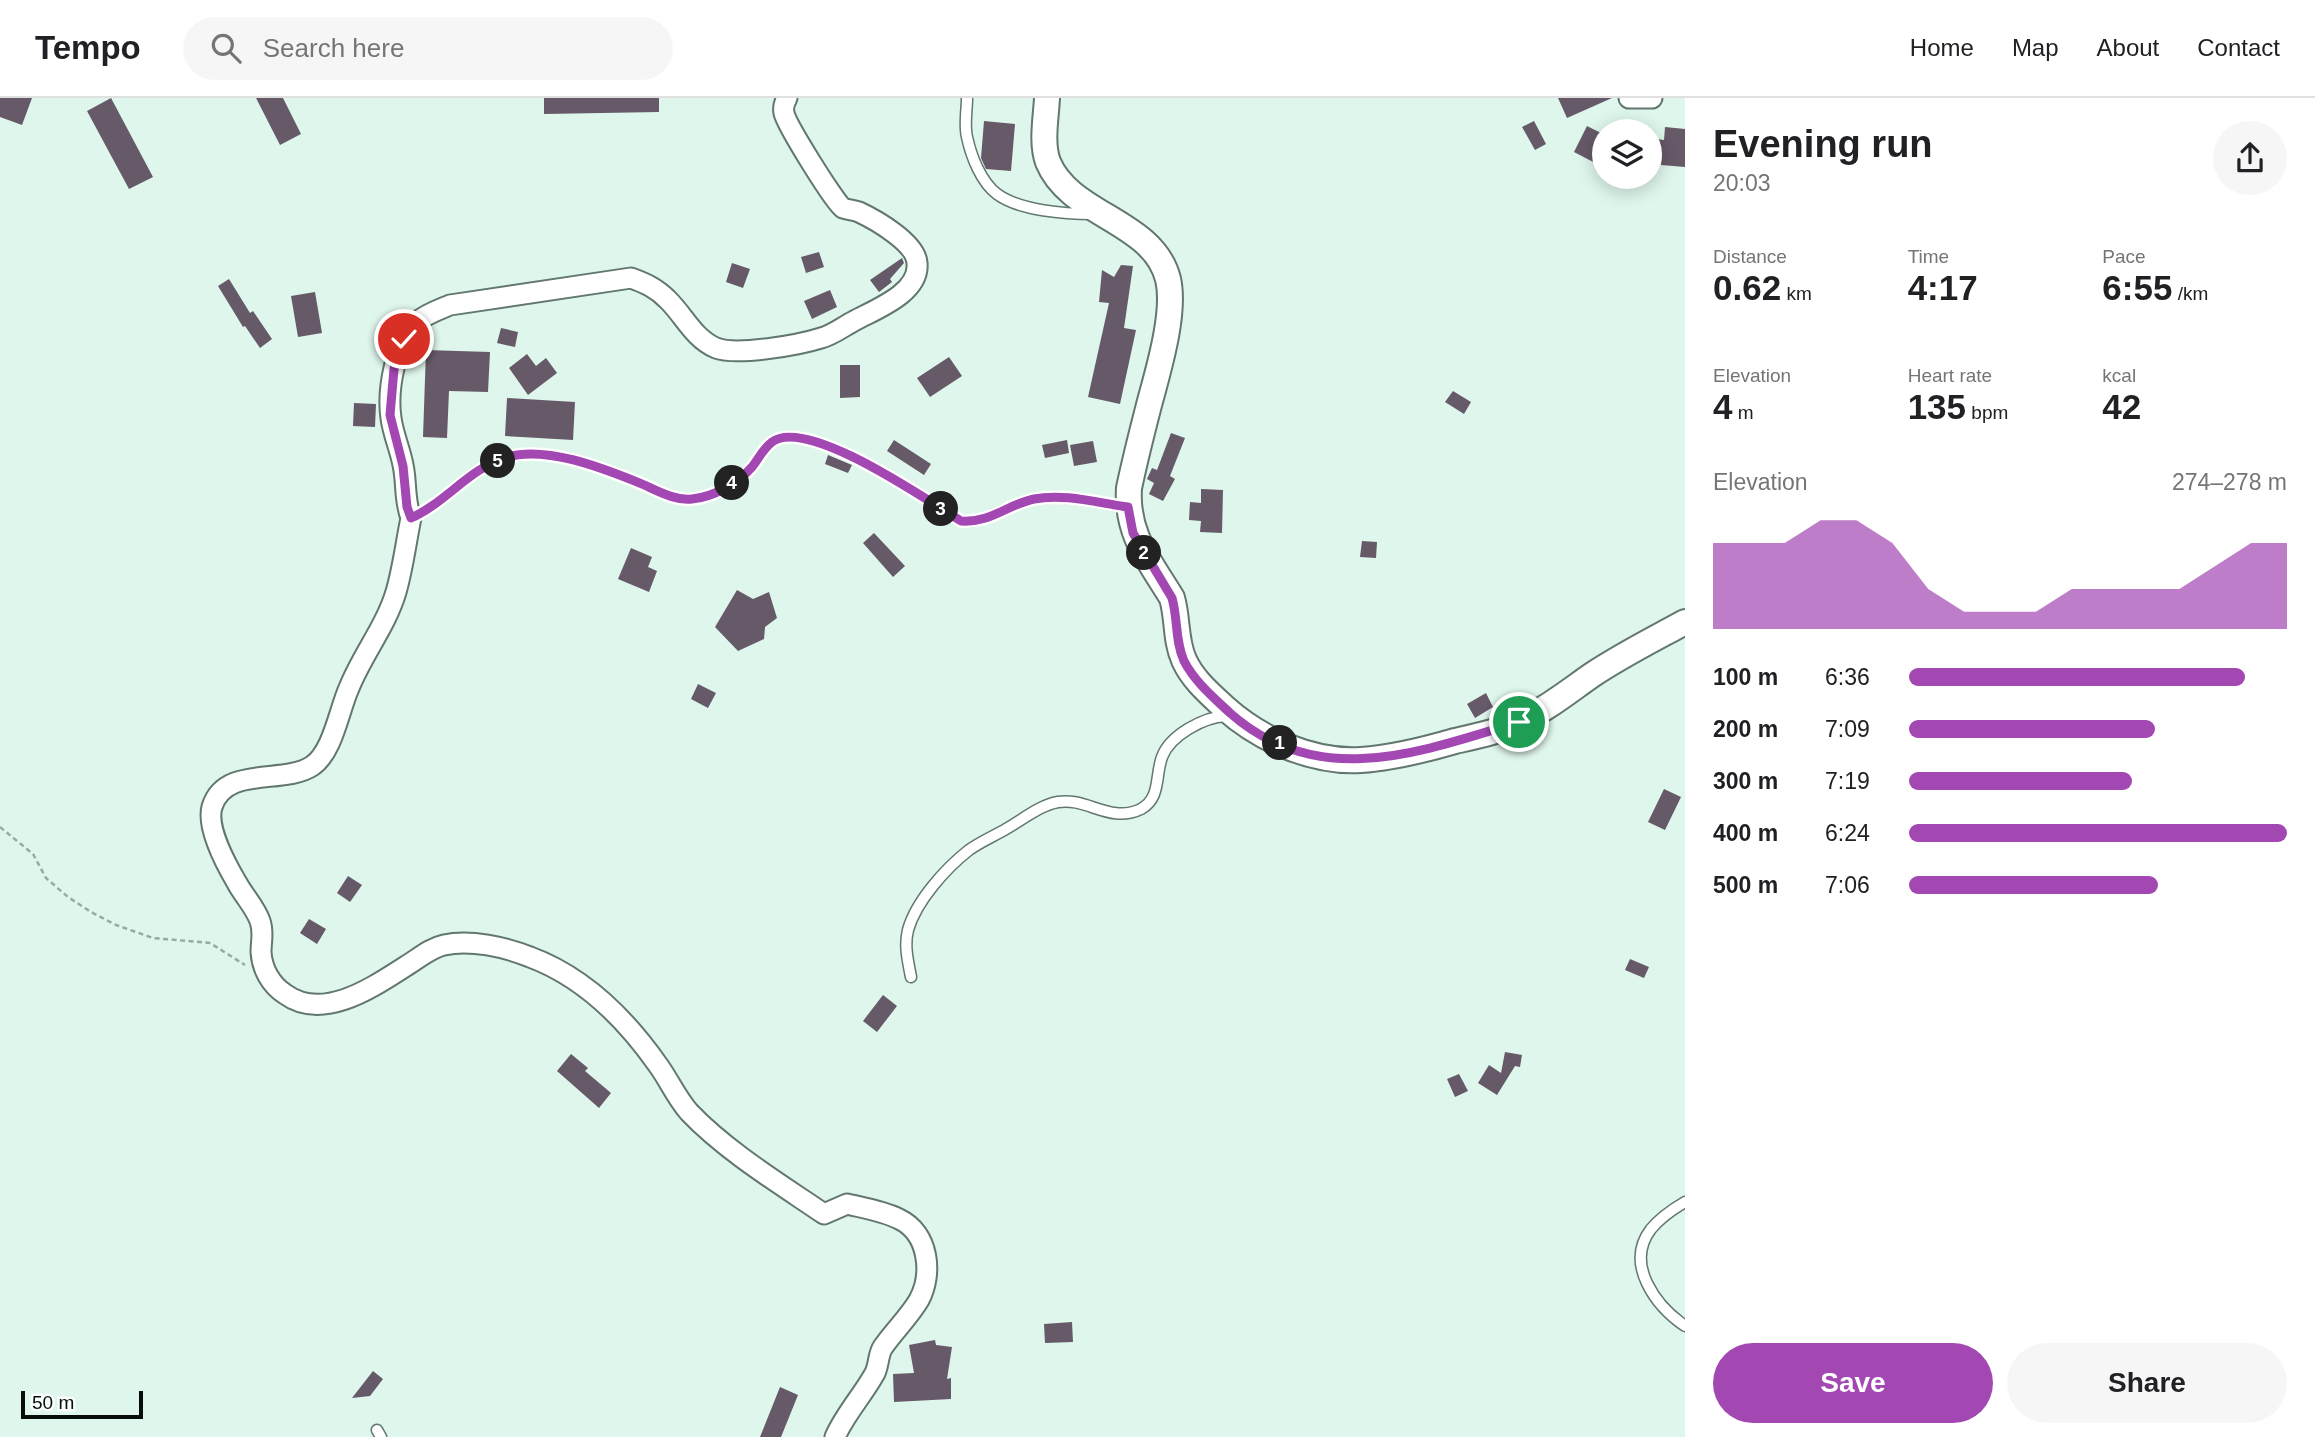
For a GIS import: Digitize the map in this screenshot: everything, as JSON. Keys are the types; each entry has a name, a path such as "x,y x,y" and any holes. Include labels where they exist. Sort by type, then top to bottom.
{"street":[{"path":"787,98 784,102 784,114 825,186 842,208 858,212 899,236 914,250 916,275 907,289 887,304 823,338 751,350 718,349 700,339 661,293 653,286 631,278 450,305 427,314 414,324 404,339 394,369 390,415 403,466 407,507 411,518 396,593 349,687 335,728 313,765 296,773 241,781 227,788 211,809 211,826 222,855 260,921 265,971 284,994 300,1003 322,1006 343,1000 440,946 471,944 532,957 572,977 604,1001 625,1022 691,1113 744,1159 824,1214 847,1203 902,1220 914,1231 924,1248 928,1262 925,1284 919,1300 882,1349 876,1371 835,1437"},
{"path":"1046,98 1044,143 1048,161 1057,176 1101,214 1150,246 1168,279 1169,312 1160,364 1134,467 1128,507 1133,533 1172,598 1178,643 1184,660 1192,674 1234,716 1270,739 1314,755 1351,760 1394,757 1519,722 1553,703 1594,674 1685,622"},
{"path":"1629,98 1652,98"}],"lane":[{"path":"967,98 966,135 982,178 997,194 1016,203 1045,210 1101,214"},
{"path":"411,518 424,512 476,471 505,457 531,454 564,458 607,471 676,498 692,499 736,482 774,440 790,436 811,440 852,455 961,521 975,522 991,518 1014,505 1056,497 1128,507"},
{"path":"911,977 906,952 908,929 935,882 970,850 1042,808 1058,802 1073,802 1117,814 1135,811 1149,804 1155,793 1162,755 1178,737 1199,722 1214,716 1234,716"},
{"path":"1685,1202 1650,1230 1642,1248 1641,1266 1650,1291 1669,1315 1685,1326"}],"path":[{"path":"0,827 33,854 46,878 91,912 116,925 153,938 210,943 243,964 265,971"}],"building":[{"path":"0,98 32,98 22,125 0,117"},
{"path":"111,98 153,177 129,189 87,111"},
{"path":"256,98 283,98 301,134 280,145"},
{"path":"544,98 659,98 659,112 544,114"},
{"path":"1558,98 1612,98 1567,118"},
{"path":"984,121 1015,124 1011,171 986,169 981,158"},
{"path":"1534,121 1546,144 1535,150 1522,127"},
{"path":"1587,126 1592,128 1592,161 1574,152"},
{"path":"1665,127 1685,129 1685,167 1662,165"},
{"path":"819,252 824,267 806,273 801,257"},
{"path":"902,258 904,263 890,279 892,282 879,292 870,280"},
{"path":"732,263 750,269 743,288 726,282"},
{"path":"1121,265 1133,266 1124,328 1136,330 1120,404 1088,397 1109,303 1099,302 1102,270 1114,277"},
{"path":"229,279 250,313 253,311 272,339 260,348 245,326 243,327 218,286"},
{"path":"830,290 837,307 812,319 804,301"},
{"path":"315,292 322,333 298,337 291,296"},
{"path":"501,328 518,332 515,347 497,343"},
{"path":"426,350 490,352 488,392 449,391 447,438 423,437"},
{"path":"527,354 536,366 546,358 557,373 528,395 509,368"},
{"path":"949,357 962,376 930,397 917,378"},
{"path":"840,365 860,365 860,397 840,398"},
{"path":"1453,391 1471,402 1464,414 1445,402"},
{"path":"507,398 575,402 573,440 505,436"},
{"path":"354,403 376,404 375,427 353,426"},
{"path":"1171,433 1185,438 1170,476 1175,479 1163,501 1149,494 1154,483 1147,479 1152,468 1157,470"},
{"path":"894,440 931,464 924,475 887,451"},
{"path":"1067,440 1069,453 1045,458 1042,445"},
{"path":"1093,441 1097,462 1074,466 1070,445"},
{"path":"828,455 852,465 848,473 825,464"},
{"path":"1201,489 1223,490 1222,533 1200,532 1201,521 1189,520 1190,502 1201,503"},
{"path":"874,533 905,566 893,577 863,543"},
{"path":"1362,541 1377,542 1376,558 1360,557"},
{"path":"631,548 652,557 648,567 657,571 649,592 618,579"},
{"path":"737,590 753,599 769,592 777,618 765,627 764,639 738,651 715,627"},
{"path":"698,684 716,693 708,708 691,699"},
{"path":"1486,693 1493,707 1475,718 1467,704"},
{"path":"1664,789 1681,797 1665,830 1648,822"},
{"path":"348,876 362,885 350,902 337,893"},
{"path":"309,919 326,929 317,944 300,933"},
{"path":"1630,959 1649,967 1644,978 1625,970"},
{"path":"883,995 897,1006 877,1032 863,1021"},
{"path":"1505,1052 1522,1055 1520,1067 1515,1066 1497,1095 1478,1083 1489,1065 1501,1073"},
{"path":"571,1054 588,1068 585,1071 611,1093 599,1108 557,1071"},
{"path":"1459,1074 1468,1091 1455,1097 1447,1079"},
{"path":"1072,1322 1073,1342 1045,1343 1044,1324"},
{"path":"935,1340 936,1345 952,1347 947,1379 951,1378 951,1399 894,1402 893,1374 914,1373 909,1345"},
{"path":"373,1371 383,1379 370,1396 352,1398"},
{"path":"780,1387 798,1395 781,1437 760,1437"}],"route":[{"path":"404,339 394,369 390,415 403,466 407,507 411,518 424,512 476,471 505,457 531,454 564,458 607,471 676,498 692,499 736,482 774,440 790,436 811,440 852,455 961,521 975,522 991,518 1014,505 1056,497 1128,507 1133,533 1172,598 1178,643 1192,674 1210,694 1250,728 1292,748 1341,760 1394,757 1519,722"}]}
